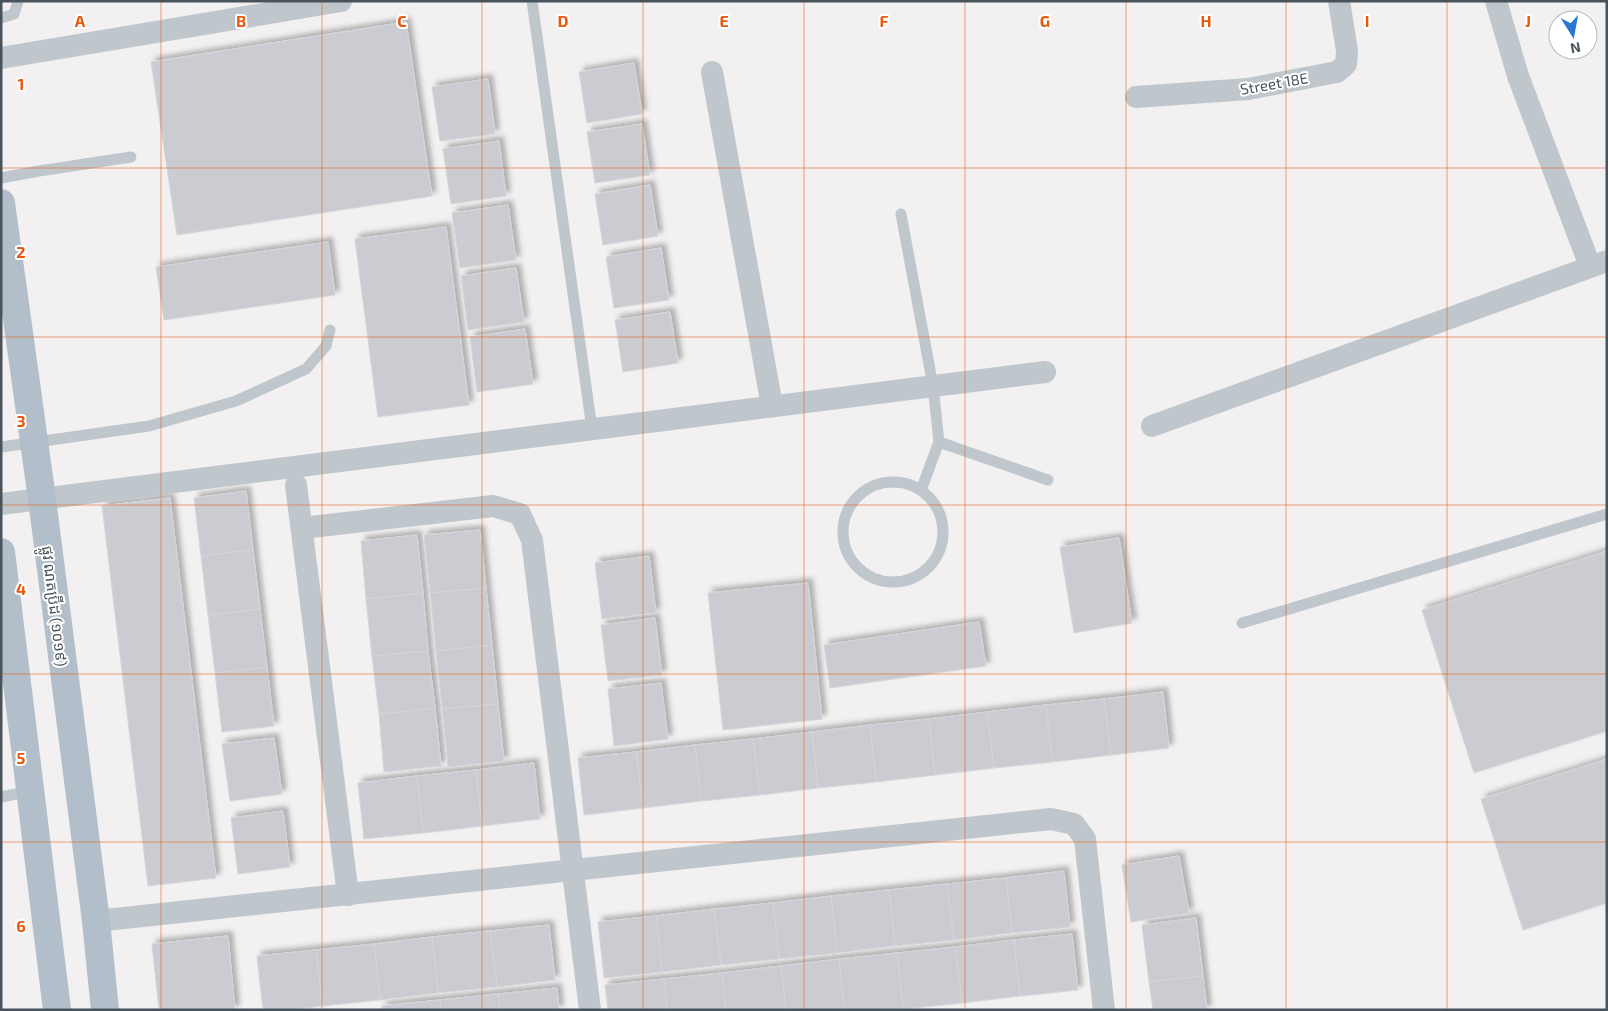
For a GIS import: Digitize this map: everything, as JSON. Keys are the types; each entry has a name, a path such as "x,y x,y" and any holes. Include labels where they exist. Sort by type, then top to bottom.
{"main road":[{"name":"ផ្លូវ ណតប្រ៊ីដ (១០១៩)","path":"1,203 42,499 96,922 105,1010"},
{"path":"1,552 56,1010"}],"street":[{"path":"1,58 341,1"},
{"name":"Street 18E","path":"1136,97 1248,88 1337,72 1346,64 1347,51 1339,1"},
{"path":"1152,426 1598,264 1518,76 1496,1"},
{"path":"712,72 772,406"},
{"path":"1,504 295,476 592,429 1045,372"},
{"path":"295,476 348,895"},
{"path":"302,528 493,506 520,514 532,540 590,1010"},
{"path":"96,922 1051,819 1074,824 1085,839 1104,1010"}],"lane":[{"path":"1,18 14,14 18,1"},
{"path":"532,1 592,429"},
{"path":"1,178 131,157"},
{"path":"901,214 934,386 939,442 920,490"},
{"path":"1,447 149,426 236,401 306,369 326,346 330,330"},
{"path":"939,442 1048,480"},
{"path":"888,482 905,483 920,490 933,502 941,518 943,535 939,552 931,564 920,574 907,580 892,582 878,580 864,574 852,561 844,546 843,528 847,512 856,497 871,487 888,482"},
{"path":"1242,623 1607,514"},
{"path":"1,798 31,792"}],"building":[{"path":"406,22 432,196 177,235 151,62"},
{"path":"634,63 642,114 587,123 579,72"},
{"path":"488,79 495,134 440,141 432,87"},
{"path":"642,124 650,175 595,183 587,132"},
{"path":"499,141 506,196 451,204 443,149"},
{"path":"650,185 658,236 603,245 595,194"},
{"path":"508,205 516,260 460,268 452,213"},
{"path":"446,227 469,405 378,417 355,239"},
{"path":"328,242 335,295 164,320 156,267"},
{"path":"661,248 669,300 614,308 606,257"},
{"path":"516,268 524,322 468,330 461,276"},
{"path":"670,312 678,363 623,372 615,320"},
{"path":"525,329 533,384 477,392 470,337"},
{"path":"246,491 253,550 201,556 194,498"},
{"path":"170,498 216,878 148,886 102,506"},
{"path":"480,530 486,588 430,593 424,535"},
{"path":"417,535 423,593 366,599 361,541"},
{"path":"1119,538 1132,623 1074,633 1060,547"},
{"path":"253,550 260,609 208,615 201,556"},
{"path":"1607,551 1607,731 1474,773 1422,610"},
{"path":"649,556 656,613 602,619 595,563"},
{"path":"808,583 822,719 723,730 708,593"},
{"path":"486,588 492,645 436,651 430,593"},
{"path":"423,593 428,651 372,656 366,599"},
{"path":"260,609 267,667 215,673 208,615"},
{"path":"655,618 662,675 608,681 601,625"},
{"path":"979,622 986,666 830,688 824,645"},
{"path":"492,645 498,704 442,709 436,651"},
{"path":"428,651 435,708 379,714 372,656"},
{"path":"267,667 274,726 222,732 215,673"},
{"path":"661,683 668,739 614,746 608,689"},
{"path":"1163,692 1169,748 1111,755 1104,699"},
{"path":"1104,699 1111,755 1052,762 1046,705"},
{"path":"498,704 504,761 448,767 442,709"},
{"path":"1046,705 1052,762 994,768 987,712"},
{"path":"435,708 441,766 384,772 379,714"},
{"path":"987,712 994,768 935,775 929,719"},
{"path":"929,719 935,775 876,782 870,725"},
{"path":"870,725 876,782 818,788 812,732"},
{"path":"812,732 818,788 760,795 753,739"},
{"path":"274,738 282,794 230,801 222,744"},
{"path":"753,739 760,795 701,801 695,745"},
{"path":"695,745 701,801 643,808 636,752"},
{"path":"636,752 643,808 584,815 578,758"},
{"path":"1607,759 1607,903 1523,930 1481,799"},
{"path":"534,763 540,819 482,826 476,770"},
{"path":"476,770 482,826 423,833 417,776"},
{"path":"417,776 423,833 364,839 358,783"},
{"path":"283,811 290,867 238,874 231,818"},
{"path":"1179,856 1189,913 1131,922 1122,865"},
{"path":"1064,871 1070,927 1012,933 1006,878"},
{"path":"1006,878 1012,933 954,940 947,884"},
{"path":"947,884 954,940 895,946 889,890"},
{"path":"889,890 895,946 837,953 831,896"},
{"path":"831,896 837,953 779,959 773,903"},
{"path":"773,903 779,959 721,965 714,909"},
{"path":"714,909 721,965 662,972 656,916"},
{"path":"656,916 662,972 604,978 598,922"},
{"path":"1196,918 1203,976 1149,982 1142,925"},
{"path":"549,925 555,980 497,987 490,931"},
{"path":"490,931 497,987 438,993 432,937"},
{"path":"1072,934 1078,990 1020,996 1014,940"},
{"path":"228,936 235,1010 159,1010 152,944"},
{"path":"432,937 438,993 380,1000 374,944"},
{"path":"1014,940 1020,996 962,1003 955,947"},
{"path":"374,944 380,1000 322,1006 316,950"},
{"path":"955,947 962,1003 903,1009 897,953"},
{"path":"316,950 322,1006 288,1010 263,1010 257,956"},
{"path":"897,953 903,1009 844,1010 839,959"},
{"path":"839,959 844,1010 786,1010 781,966"},
{"path":"781,966 786,1010 726,1010 722,973"},
{"path":"722,973 726,1010 667,1010 664,979"},
{"path":"1203,976 1207,1010 1153,1010 1149,982"},
{"path":"664,979 667,1010 608,1010 605,985"},
{"path":"557,988 559,1010 500,1010 498,994"},
{"path":"498,994 500,1010 441,1010 440,1000"},
{"path":"440,1000 441,1010 382,1010 382,1006"}]}
